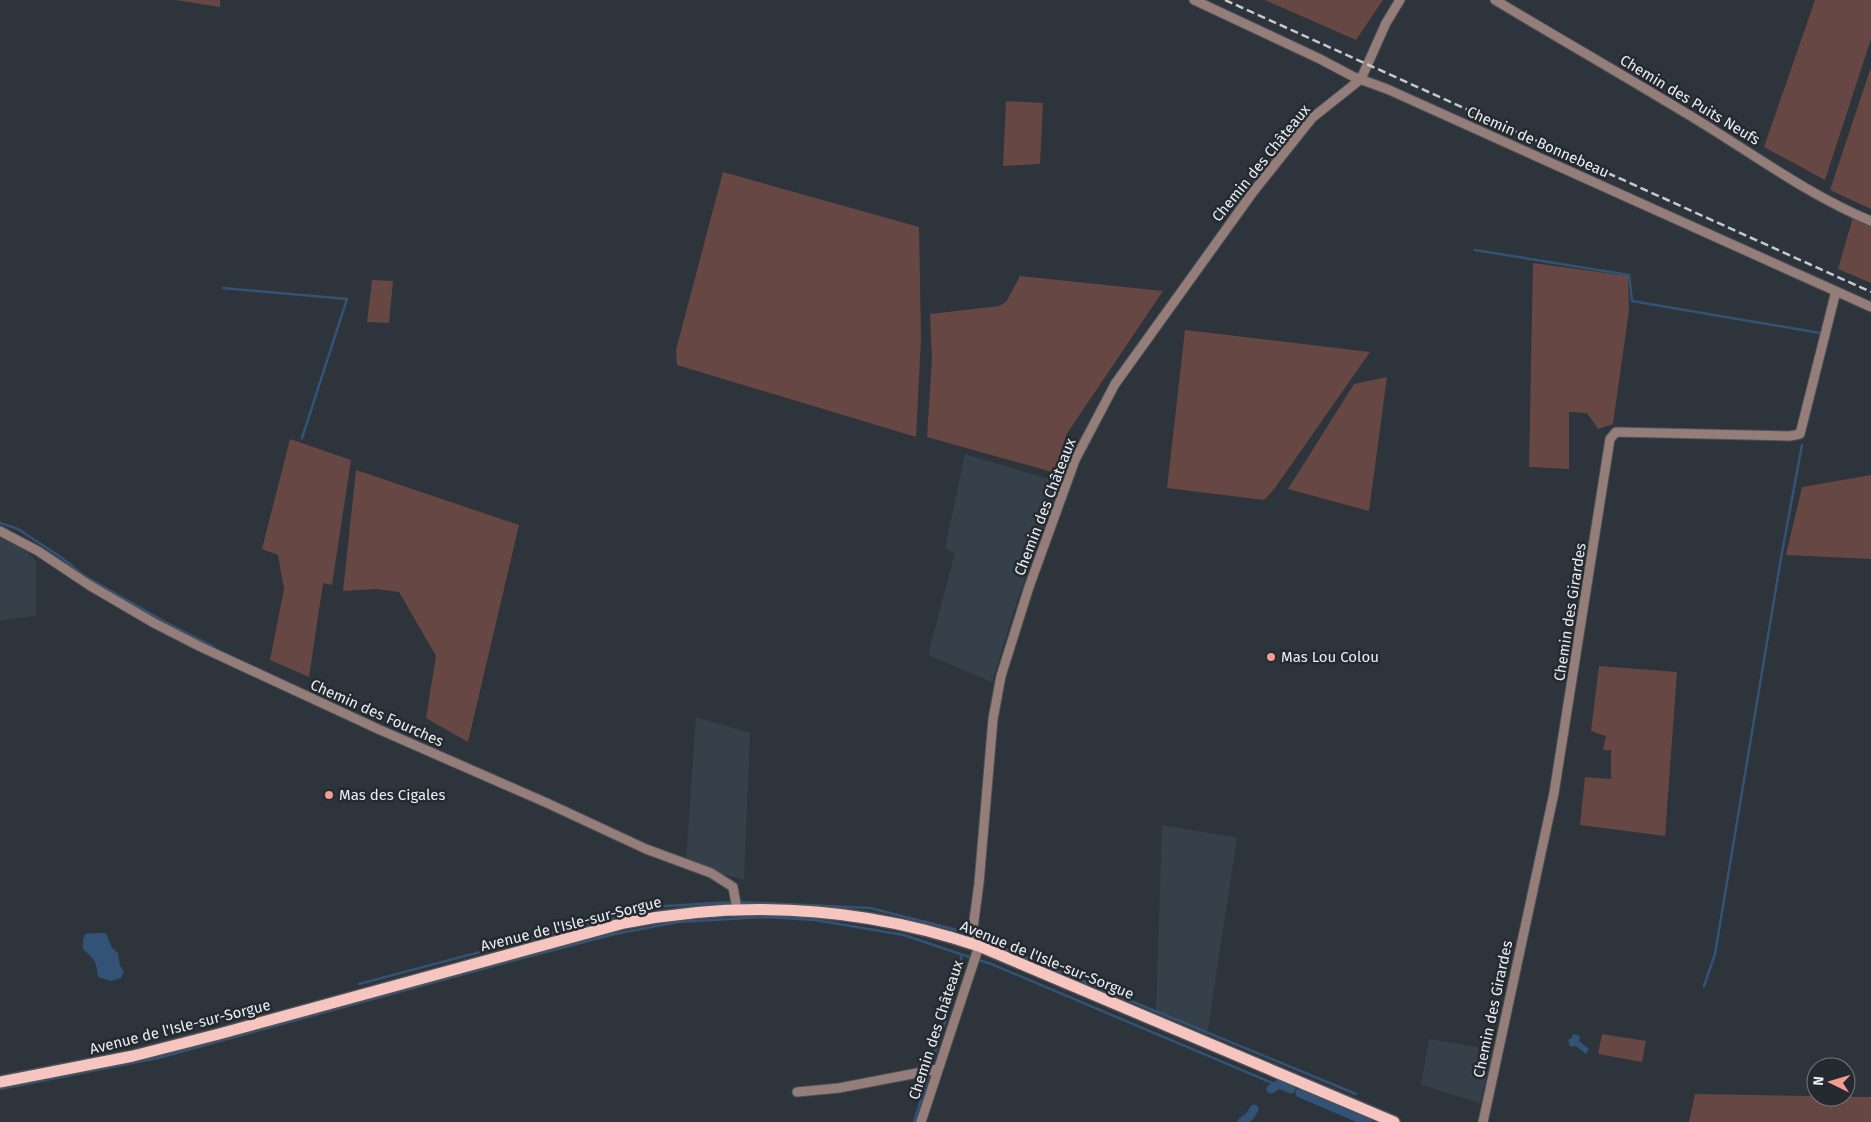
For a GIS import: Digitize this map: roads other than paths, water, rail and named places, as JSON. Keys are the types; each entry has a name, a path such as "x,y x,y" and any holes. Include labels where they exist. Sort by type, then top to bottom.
{"main road":[{"name":"Avenue de l'Isle-sur-Sorgue","path":"0,1082 133,1056 181,1044 624,923 681,913 737,909 794,909 836,912 913,926 975,945 1394,1122"}],"street":[{"name":"Chemin de Bonnebeau","path":"1194,0 1361,79 1871,307"},
{"name":"Chemin des Châteaux","path":"921,1122 975,945 993,719 1001,676 1028,587 1075,460 1115,384 1253,192 1312,118 1361,79 1386,23 1400,0"},
{"name":"Chemin des Puits Neufs","path":"1495,0 1645,87 1849,212 1871,220"},
{"name":"Chemin des Girardes","path":"1483,1122 1554,793 1610,439 1616,432 1790,436 1800,434 1836,291"},
{"name":"Chemin des Fourches","path":"0,531 38,551 89,585 154,624 201,647 378,729 547,803 646,849 711,873 733,887 737,909"},
{"path":"797,1092 839,1088 938,1068"}],"water":[{"path":"106,933 112,948 118,953 120,966 124,971 121,978 111,981 98,977 95,962 83,948 85,934"},
{"path":"1573,1034 1580,1036 1579,1041 1589,1049 1586,1054 1576,1046 1570,1047 1568,1040 1572,1038"}],"waterway":[{"path":"1475,250 1629,275 1632,301 1820,333"},
{"path":"223,288 347,299 302,438"},
{"path":"1704,986 1715,954 1781,558 1802,445"},
{"path":"0,523 18,529 62,558 83,575 167,623 214,647"},
{"path":"359,984 650,907 733,902"},
{"path":"738,902 870,908 969,933"},
{"path":"0,1089 158,1058 519,959 615,934 678,922 765,917 815,920 904,935 972,958"},
{"path":"974,936 1356,1094"},
{"path":"930,1069 962,968 961,956"},
{"path":"978,960 1277,1085"},
{"path":"914,1122 929,1074"},
{"path":"1271,1089 1279,1084 1291,1089"},
{"path":"1300,1093 1368,1122"},
{"path":"1242,1122 1250,1116 1254,1109"}],"railway":[{"path":"1225,0 1871,292"}],"place":[{"name":"Mas Lou Colou","path":"1271,657"},
{"name":"Mas des Cigales","path":"329,795"}]}
